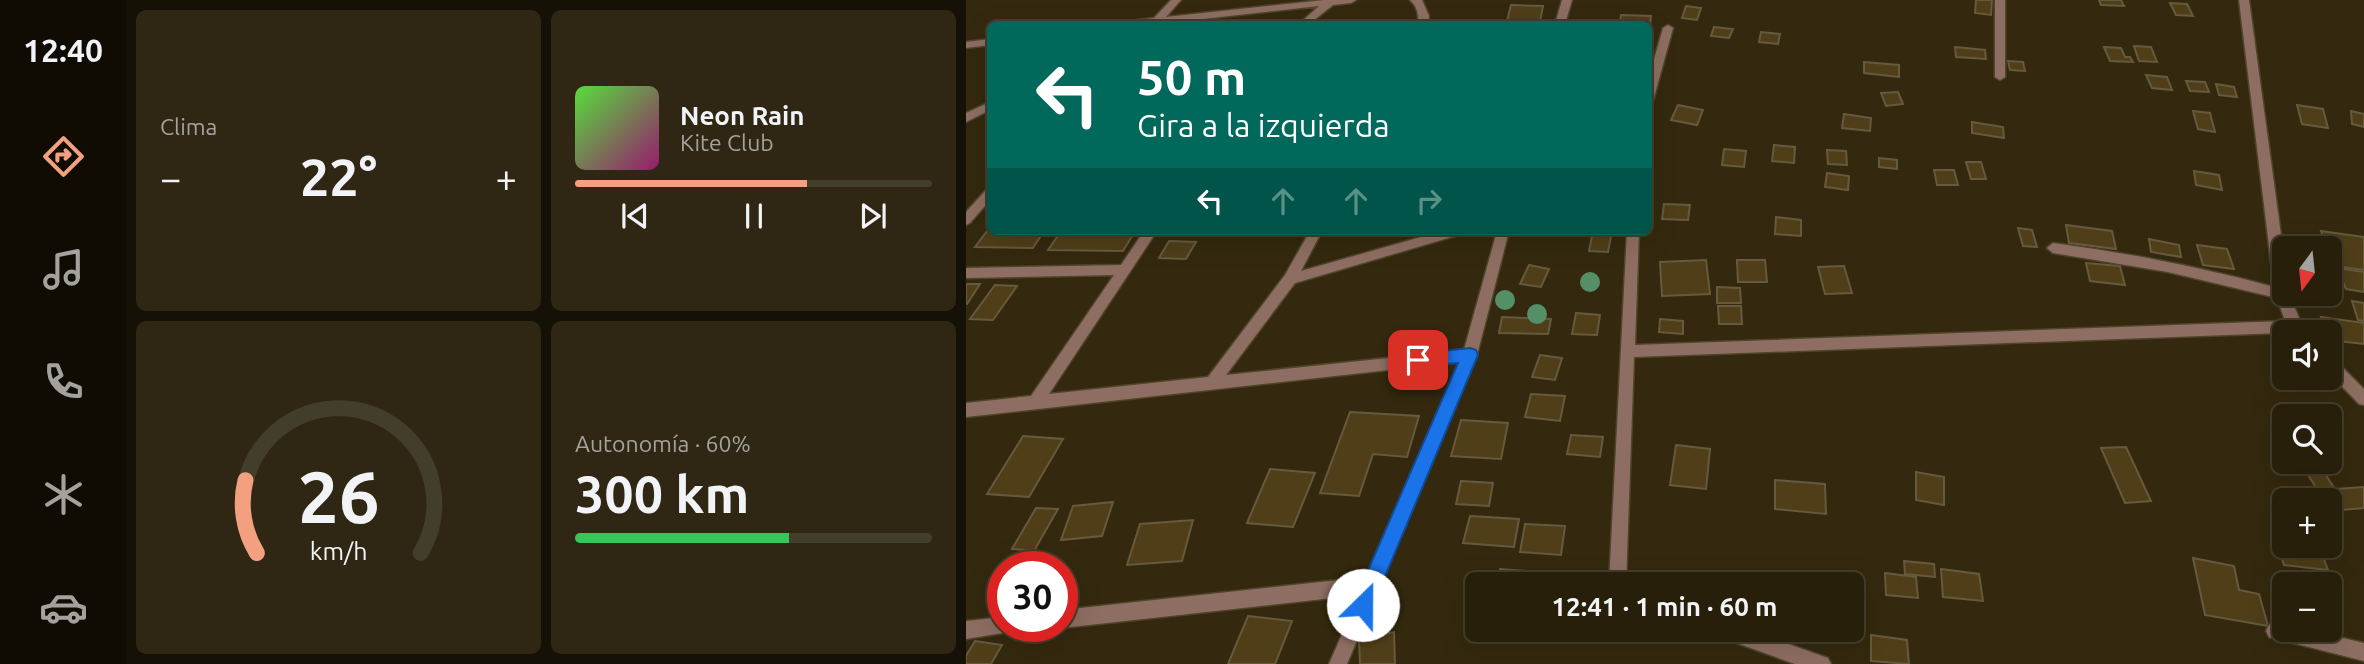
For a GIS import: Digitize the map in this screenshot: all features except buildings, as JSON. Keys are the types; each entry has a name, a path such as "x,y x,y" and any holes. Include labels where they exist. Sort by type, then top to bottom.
{"street":[{"path":"1158,21 1177,0"},
{"path":"1173,21 1351,0"},
{"path":"1415,0 1418,1 1424,16 1423,21"},
{"path":"1561,21 1567,0"},
{"path":"2000,0 2000,77"},
{"path":"2244,0 2275,236"},
{"path":"1308,21 1329,3"},
{"path":"1652,86 1668,28"},
{"path":"966,45 987,42"},
{"path":"966,118 987,108"},
{"path":"966,220 987,196"},
{"path":"1036,402 1148,235"},
{"path":"1212,383 1290,279 1314,235"},
{"path":"1290,279 1444,235"},
{"path":"1338,664 1470,355 1502,235"},
{"path":"1617,572 1633,235"},
{"path":"2053,248 2152,262 2272,292"},
{"path":"966,273 1125,270"},
{"path":"1626,351 2272,330"},
{"path":"966,410 1470,355"},
{"path":"2342,376 2364,398"},
{"path":"1078,617 1372,585"},
{"path":"966,630 987,628"},
{"path":"1758,642 1822,664"},
{"path":"2322,642 2364,652"}],"route":[{"path":"1363,605 1470,355 1418,360"}]}
